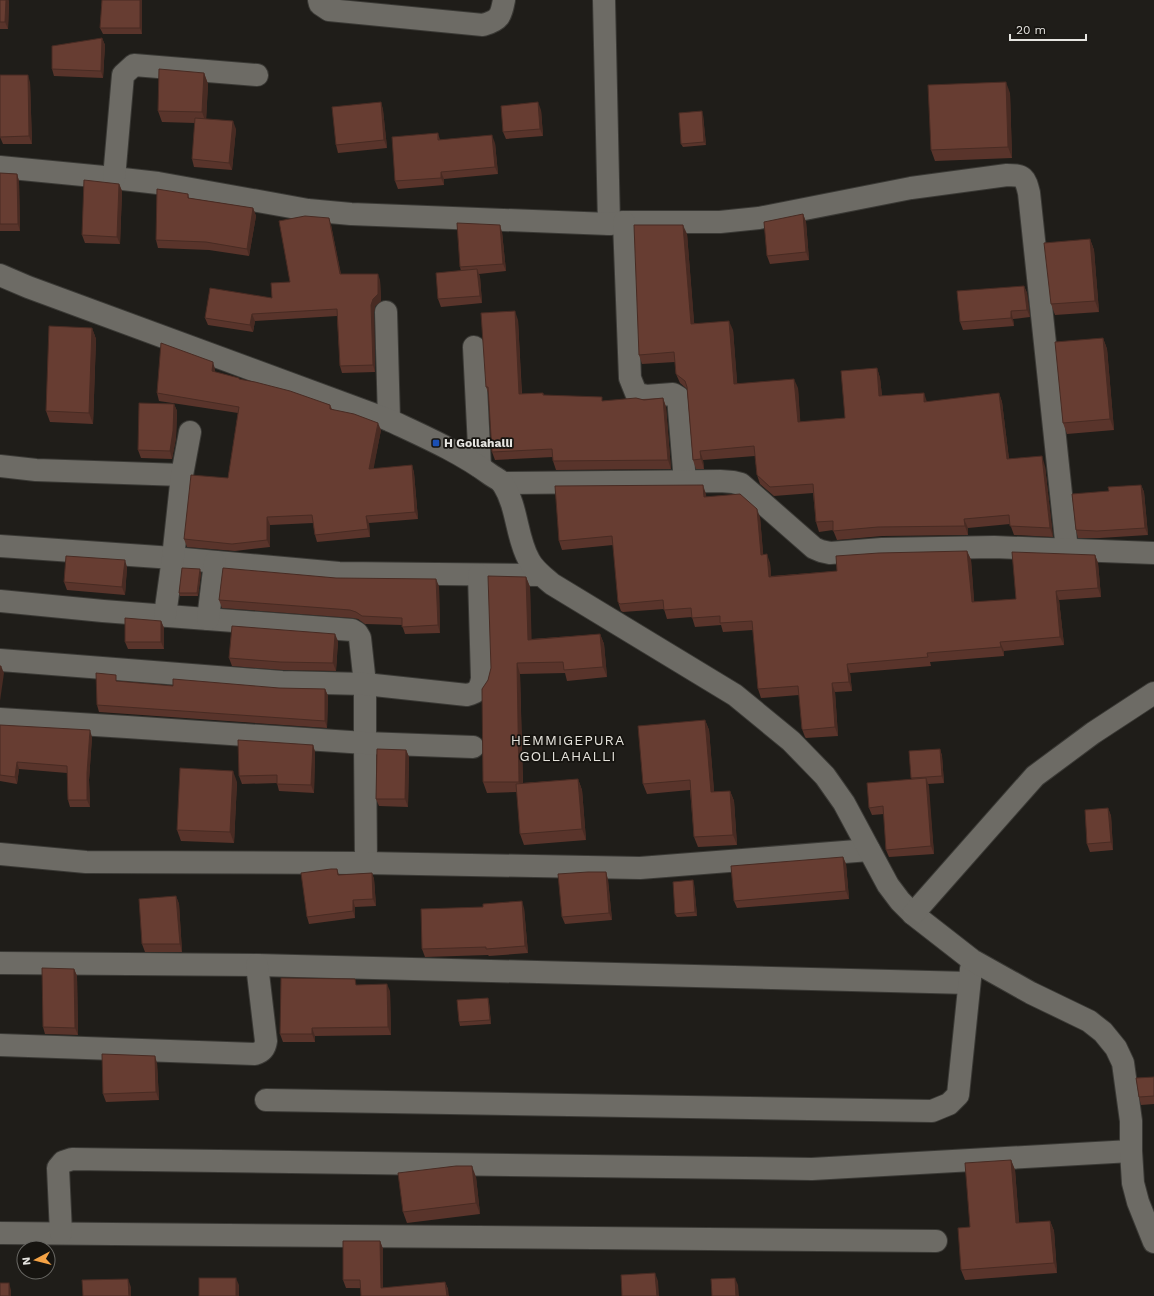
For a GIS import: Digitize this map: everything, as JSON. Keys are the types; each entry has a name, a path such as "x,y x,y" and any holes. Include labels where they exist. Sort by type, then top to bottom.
{"street":[{"path":"319,0 320,4 329,10 483,25 494,22 501,14 504,0"},
{"path":"604,0 616,223 630,378 636,393 646,396 673,394 678,397 685,482"},
{"path":"114,178 123,75 134,64 256,74"},
{"path":"0,167 114,178 158,184 301,209 351,214 616,223 720,222 759,218 911,188 1007,175 1017,175 1023,177 1029,193 1067,550"},
{"path":"0,275 28,287 389,420 480,467 502,483 512,501 524,547 529,560 541,575 552,584 735,695 760,714 825,776 844,803 888,885 900,901 913,914 972,960 1030,993 1089,1021 1103,1032 1116,1048 1122,1063 1131,1121 1133,1183 1138,1202 1152,1234"},
{"path":"386,312 389,420"},
{"path":"474,346 480,467"},
{"path":"165,615 174,558 182,475 190,432"},
{"path":"0,466 36,470 182,475"},
{"path":"502,483 733,482 741,484 814,548 830,553 882,549 994,547 1154,553"},
{"path":"0,546 174,558 339,573 541,575"},
{"path":"208,619 215,562"},
{"path":"0,660 282,682 365,684 467,695 475,694 480,687 482,679 479,574"},
{"path":"0,600 103,611 352,630 357,633 360,638 365,684 364,743 366,863"},
{"path":"913,914 1035,776 1093,733 1154,693"},
{"path":"0,719 364,743 473,747"},
{"path":"0,854 86,862 366,863 640,868 869,850"},
{"path":"266,1100 932,1111 948,1104 958,1095 972,960"},
{"path":"0,963 257,965 969,983"},
{"path":"0,1045 255,1054 260,1052 266,1046 257,965"},
{"path":"61,1233 58,1168 63,1162 72,1159 812,1169 1131,1151"},
{"path":"0,1233 936,1241"}],"building":[{"path":"0,0 6,0 5,22 0,22"},
{"path":"102,0 140,0 140,28 100,28"},
{"path":"102,38 101,71 52,69 52,46"},
{"path":"159,69 204,73 202,112 158,111"},
{"path":"0,75 28,75 29,136 0,137"},
{"path":"1006,82 1008,147 931,150 928,85"},
{"path":"381,102 384,140 336,145 332,107"},
{"path":"538,102 540,129 503,132 501,106"},
{"path":"702,111 704,142 681,144 679,113"},
{"path":"195,118 233,121 229,163 192,159"},
{"path":"438,133 438,140 492,135 495,167 441,172 441,178 395,181 392,137"},
{"path":"0,173 17,174 18,224 0,224"},
{"path":"84,180 119,184 117,237 82,235"},
{"path":"157,189 188,194 188,198 253,208 247,249 206,242 156,240"},
{"path":"803,214 806,252 767,256 764,222"},
{"path":"305,216 329,218 340,274 378,274 378,294 373,299 371,305 373,365 340,366 337,309 252,314 250,325 205,318 210,288 272,298 271,283 290,282 279,221"},
{"path":"457,223 500,225 503,264 460,267"},
{"path":"634,225 683,225 691,324 729,321 734,384 794,379 798,422 845,418 841,371 877,368 879,396 924,393 924,402 999,393 1007,459 1042,456 1050,528 1010,526 1009,515 964,519 965,526 878,527 833,531 833,521 816,522 813,484 770,487 757,475 754,446 700,451 701,459 693,460 687,387 685,381 676,374 674,352 639,355"},
{"path":"1090,239 1095,301 1051,304 1044,243"},
{"path":"477,269 480,296 438,299 436,273"},
{"path":"1024,286 1027,310 1011,311 1011,318 960,322 957,291"},
{"path":"515,311 519,394 543,393 543,395 602,397 602,401 636,398 644,400 663,398 668,460 553,461 552,449 492,452 481,313"},
{"path":"49,326 92,328 89,413 46,411"},
{"path":"1103,338 1110,419 1063,423 1055,342"},
{"path":"161,343 213,362 212,371 290,391 330,405 330,409 354,414 378,423 369,469 412,465 415,512 366,516 368,529 315,535 312,515 267,517 267,540 232,544 184,539 191,475 228,478 239,407 157,393"},
{"path":"139,403 174,404 173,431 170,451 138,450"},
{"path":"703,485 704,497 740,494 757,509 761,555 767,554 769,577 837,571 836,556 879,553 967,551 972,602 1016,599 1012,552 1095,555 1098,588 1056,591 1060,637 1000,642 1001,647 927,653 928,657 847,664 849,682 832,683 835,727 803,730 798,686 758,689 752,621 720,623 720,616 692,618 691,608 664,610 663,600 620,604 618,602 612,536 559,541 555,486"},
{"path":"1141,485 1145,528 1097,531 1076,530 1072,494 1109,491 1108,487"},
{"path":"66,556 125,560 122,587 64,582"},
{"path":"182,568 200,569 197,593 179,593"},
{"path":"223,568 336,578 436,579 438,625 402,627 402,618 362,616 350,610 219,600"},
{"path":"488,576 526,577 528,640 600,634 603,667 564,670 563,662 517,663 519,782 483,782 482,689 488,680 491,668"},
{"path":"125,618 161,621 161,642 125,642"},
{"path":"232,626 335,634 333,663 280,662 229,658"},
{"path":"96,673 116,675 116,681 173,686 173,679 279,688 325,689 325,721 97,705"},
{"path":"705,720 711,792 730,791 733,835 694,837 690,780 643,784 638,726"},
{"path":"0,725 90,730 87,800 68,800 67,766 17,762 15,777 0,775"},
{"path":"238,740 313,745 311,785 277,784 277,775 239,776"},
{"path":"377,749 406,750 405,799 376,799"},
{"path":"940,749 942,776 911,778 909,751"},
{"path":"180,768 233,771 230,832 177,830"},
{"path":"926,778 931,846 886,850 883,806 869,808 867,783"},
{"path":"578,779 582,829 520,834 516,784"},
{"path":"1108,808 1111,842 1087,844 1085,810"},
{"path":"843,857 846,891 734,901 731,866"},
{"path":"337,869 338,875 372,873 373,899 353,900 353,911 307,917 301,873"},
{"path":"606,872 609,913 562,917 558,874"},
{"path":"693,880 695,912 675,914 673,882"},
{"path":"176,896 180,944 142,944 139,899"},
{"path":"522,901 525,946 486,949 486,947 422,949 421,909 483,907 483,904"},
{"path":"42,968 74,969 75,1028 43,1027"},
{"path":"281,978 355,979 356,985 387,984 388,1027 312,1028 312,1034 280,1034"},
{"path":"488,998 490,1020 459,1022 457,1000"},
{"path":"102,1054 155,1056 156,1092 103,1094"},
{"path":"1154,1077 1154,1096 1139,1097 1136,1078"},
{"path":"1011,1160 1016,1223 1050,1221 1054,1263 961,1270 958,1228 970,1227 965,1163"},
{"path":"456,1166 472,1166 476,1203 403,1212 398,1173"},
{"path":"343,1241 380,1241 381,1288 445,1282 447,1296 361,1296 360,1280 343,1280"},
{"path":"655,1273 657,1296 622,1296 621,1275"},
{"path":"199,1278 236,1278 236,1296 199,1296"},
{"path":"735,1278 736,1296 712,1296 711,1279"},
{"path":"128,1279 129,1296 83,1296 82,1280"},
{"path":"0,1283 9,1283 9,1296 0,1296"}],"place":[{"name":"H Gollahalli","path":"436,443"}],"district":[{"name":"HEMMIGEPURA GOLLAHALLI","path":"568,748"}]}
